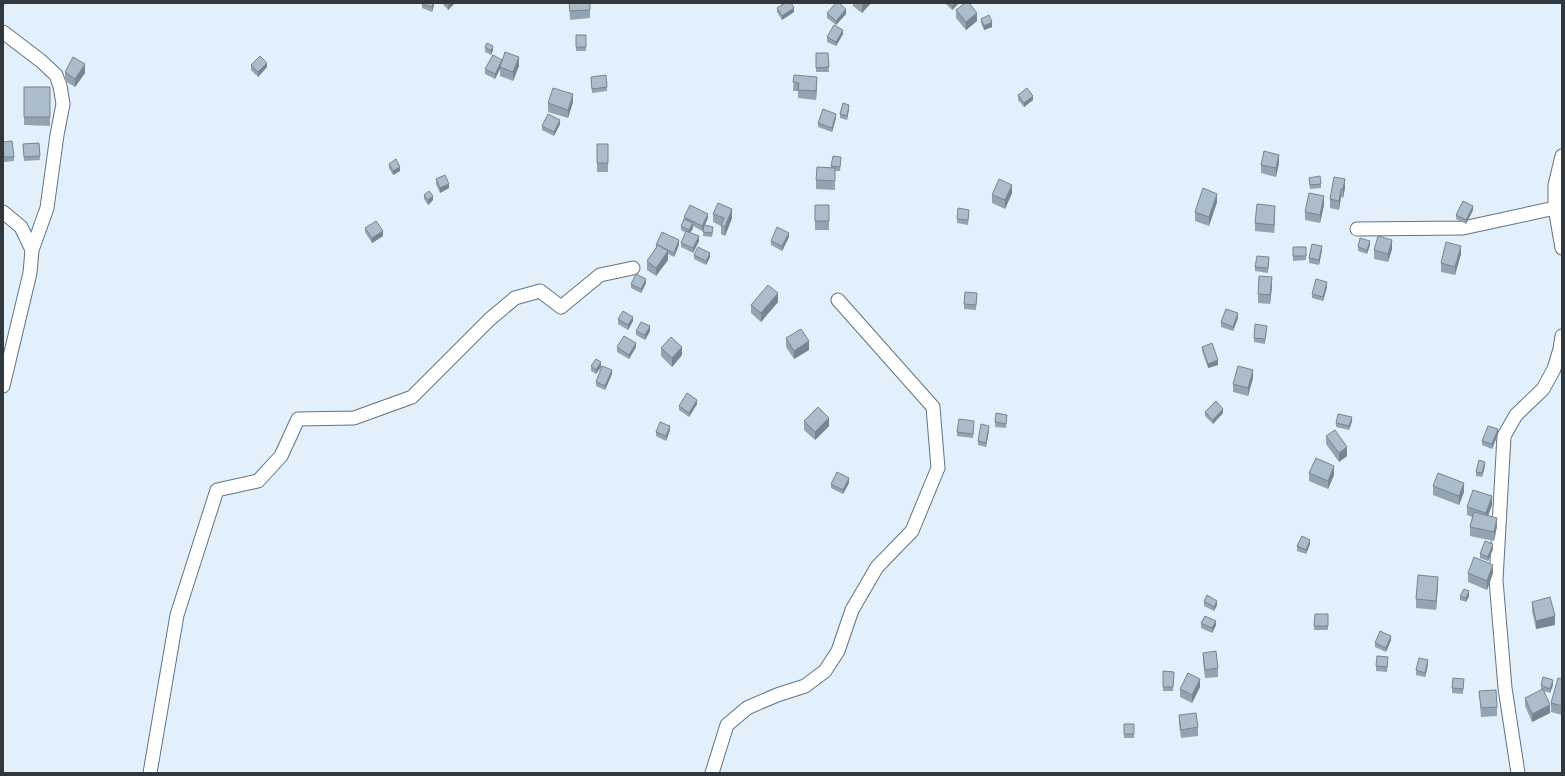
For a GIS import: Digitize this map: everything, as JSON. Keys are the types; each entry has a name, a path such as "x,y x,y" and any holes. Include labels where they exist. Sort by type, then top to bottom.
{"street":[{"path":"3,32 41,61 56,75 60,86 63,104 57,135 47,208 32,250 30,273 3,386"},
{"path":"1562,156 1555,185 1555,208 1562,248"},
{"path":"1357,229 1463,228 1555,208"},
{"path":"3,212 21,227 32,250"},
{"path":"150,773 177,614 217,490 258,481 281,456 298,419 354,418 412,397 490,319 515,298 540,291 561,307 600,275 633,268"},
{"path":"712,773 727,725 747,708 777,695 805,686 825,671 838,651 852,610 877,567 912,532 938,468 932,407 838,300"},
{"path":"1518,773 1505,688 1496,580 1504,436 1516,415 1543,389 1554,369 1562,336"}],"building":[{"path":"433,3 432,7 422,4"},
{"path":"569,3 590,3 590,10 570,11"},
{"path":"785,3 791,3 794,8 782,16 777,8"},
{"path":"836,3 839,3 846,9 836,21 827,13"},
{"path":"965,3 969,3 977,13 966,22 956,10"},
{"path":"989,15 992,22 984,26 981,19"},
{"path":"834,25 843,30 836,42 827,37"},
{"path":"576,35 586,35 586,47 576,47"},
{"path":"487,43 493,46 491,51 485,47"},
{"path":"505,52 519,57 513,72 500,67"},
{"path":"816,53 828,53 829,67 816,68"},
{"path":"493,55 502,60 495,74 485,69"},
{"path":"260,56 267,63 258,72 251,65"},
{"path":"73,57 85,64 75,79 65,72"},
{"path":"606,75 607,87 592,89 591,77"},
{"path":"794,75 817,77 816,91 798,90 799,83 793,82"},
{"path":"24,87 50,87 50,117 24,117"},
{"path":"553,88 573,94 568,110 548,103"},
{"path":"1027,88 1033,96 1024,103 1018,95"},
{"path":"843,103 849,105 847,116 840,114"},
{"path":"823,109 836,114 832,128 818,123"},
{"path":"548,114 560,120 554,132 542,126"},
{"path":"12,141 14,157 4,157 3,142"},
{"path":"39,143 40,156 24,157 23,144"},
{"path":"597,144 608,144 608,163 597,163"},
{"path":"1264,151 1279,155 1276,168 1261,165"},
{"path":"833,156 841,157 840,167 831,166"},
{"path":"396,159 400,167 393,171 389,164"},
{"path":"817,167 835,168 835,181 816,180"},
{"path":"445,175 449,184 440,188 436,179"},
{"path":"1320,176 1321,184 1310,185 1309,178"},
{"path":"1334,177 1345,179 1343,189 1341,189 1339,201 1330,199"},
{"path":"999,179 1012,185 1005,200 992,195"},
{"path":"1203,188 1217,194 1209,217 1195,212"},
{"path":"429,191 433,196 428,200 424,195"},
{"path":"1309,193 1324,196 1320,215 1305,212"},
{"path":"1463,201 1473,206 1466,220 1456,215"},
{"path":"718,203 732,209 725,227 721,225 724,218 713,214"},
{"path":"1257,204 1275,206 1274,225 1255,223"},
{"path":"690,205 708,214 702,226 684,217"},
{"path":"815,205 829,205 829,221 815,221"},
{"path":"958,208 969,210 968,220 957,219"},
{"path":"684,219 693,223 689,230 681,226"},
{"path":"376,221 383,231 372,238 365,228"},
{"path":"704,225 713,227 712,233 703,232"},
{"path":"777,227 789,233 782,246 771,241"},
{"path":"686,231 699,236 693,248 681,243"},
{"path":"662,232 679,240 674,253 656,245"},
{"path":"1378,236 1392,240 1388,254 1374,250"},
{"path":"1360,238 1370,241 1367,250 1358,247"},
{"path":"1446,242 1461,246 1455,267 1441,263"},
{"path":"1312,244 1322,246 1319,260 1309,258"},
{"path":"658,245 668,251 656,268 647,261"},
{"path":"698,247 710,253 706,261 694,255"},
{"path":"1293,247 1306,247 1306,256 1293,256"},
{"path":"1257,256 1269,257 1268,268 1255,267"},
{"path":"636,274 646,279 641,289 631,284"},
{"path":"1259,276 1272,277 1270,295 1258,294"},
{"path":"1316,279 1327,282 1323,297 1312,294"},
{"path":"768,285 778,293 761,313 751,305"},
{"path":"965,292 977,293 976,305 964,304"},
{"path":"1226,309 1238,313 1233,327 1221,322"},
{"path":"623,311 633,317 628,325 618,319"},
{"path":"641,322 650,326 645,335 636,331"},
{"path":"1255,324 1267,326 1265,339 1254,338"},
{"path":"801,329 809,341 794,351 786,338"},
{"path":"624,336 636,343 629,355 617,347"},
{"path":"671,337 682,347 672,358 661,348"},
{"path":"1212,343 1218,360 1208,364 1202,347"},
{"path":"596,359 601,362 596,370 591,366"},
{"path":"602,366 612,370 605,386 596,382"},
{"path":"1238,366 1253,370 1248,388 1233,384"},
{"path":"687,393 697,400 689,413 679,406"},
{"path":"1216,401 1223,409 1213,420 1205,412"},
{"path":"818,407 829,418 815,432 804,421"},
{"path":"996,413 1007,415 1006,424 995,422"},
{"path":"1338,414 1352,417 1349,426 1336,423"},
{"path":"959,419 974,421 973,434 957,432"},
{"path":"660,422 670,426 666,436 656,432"},
{"path":"981,424 989,426 986,443 978,441"},
{"path":"1488,426 1498,429 1492,444 1482,441"},
{"path":"1335,430 1347,447 1339,453 1326,436"},
{"path":"1316,458 1334,466 1328,481 1309,473"},
{"path":"1479,460 1485,462 1482,473 1476,472"},
{"path":"837,472 849,478 843,490 831,484"},
{"path":"1438,473 1464,483 1459,496 1433,486"},
{"path":"1473,490 1492,496 1486,513 1467,507"},
{"path":"1474,512 1497,518 1494,532 1470,527"},
{"path":"1302,536 1310,540 1306,550 1297,546"},
{"path":"1485,541 1493,544 1488,557 1480,554"},
{"path":"1474,557 1493,565 1487,581 1468,573"},
{"path":"1418,575 1438,577 1436,601 1416,599"},
{"path":"1464,589 1469,591 1466,598 1460,596"},
{"path":"1207,595 1217,601 1214,607 1204,601"},
{"path":"1550,597 1555,616 1536,621 1532,602"},
{"path":"1315,614 1328,614 1328,626 1314,626"},
{"path":"1205,616 1216,621 1212,628 1201,623"},
{"path":"1380,631 1391,636 1386,648 1375,643"},
{"path":"1216,651 1218,668 1205,670 1203,653"},
{"path":"1377,656 1388,657 1387,667 1376,666"},
{"path":"1419,658 1428,660 1425,673 1416,670"},
{"path":"1163,671 1174,672 1173,687 1163,687"},
{"path":"1188,673 1200,679 1192,695 1180,689"},
{"path":"1543,677 1553,680 1550,689 1541,685"},
{"path":"1453,678 1464,679 1463,689 1452,688"},
{"path":"1558,678 1562,679 1562,706 1551,703"},
{"path":"1543,689 1550,705 1532,714 1525,698"},
{"path":"1496,690 1497,707 1481,708 1479,691"},
{"path":"1196,713 1198,727 1181,730 1179,715"},
{"path":"1124,724 1134,724 1134,734 1124,734"}]}
